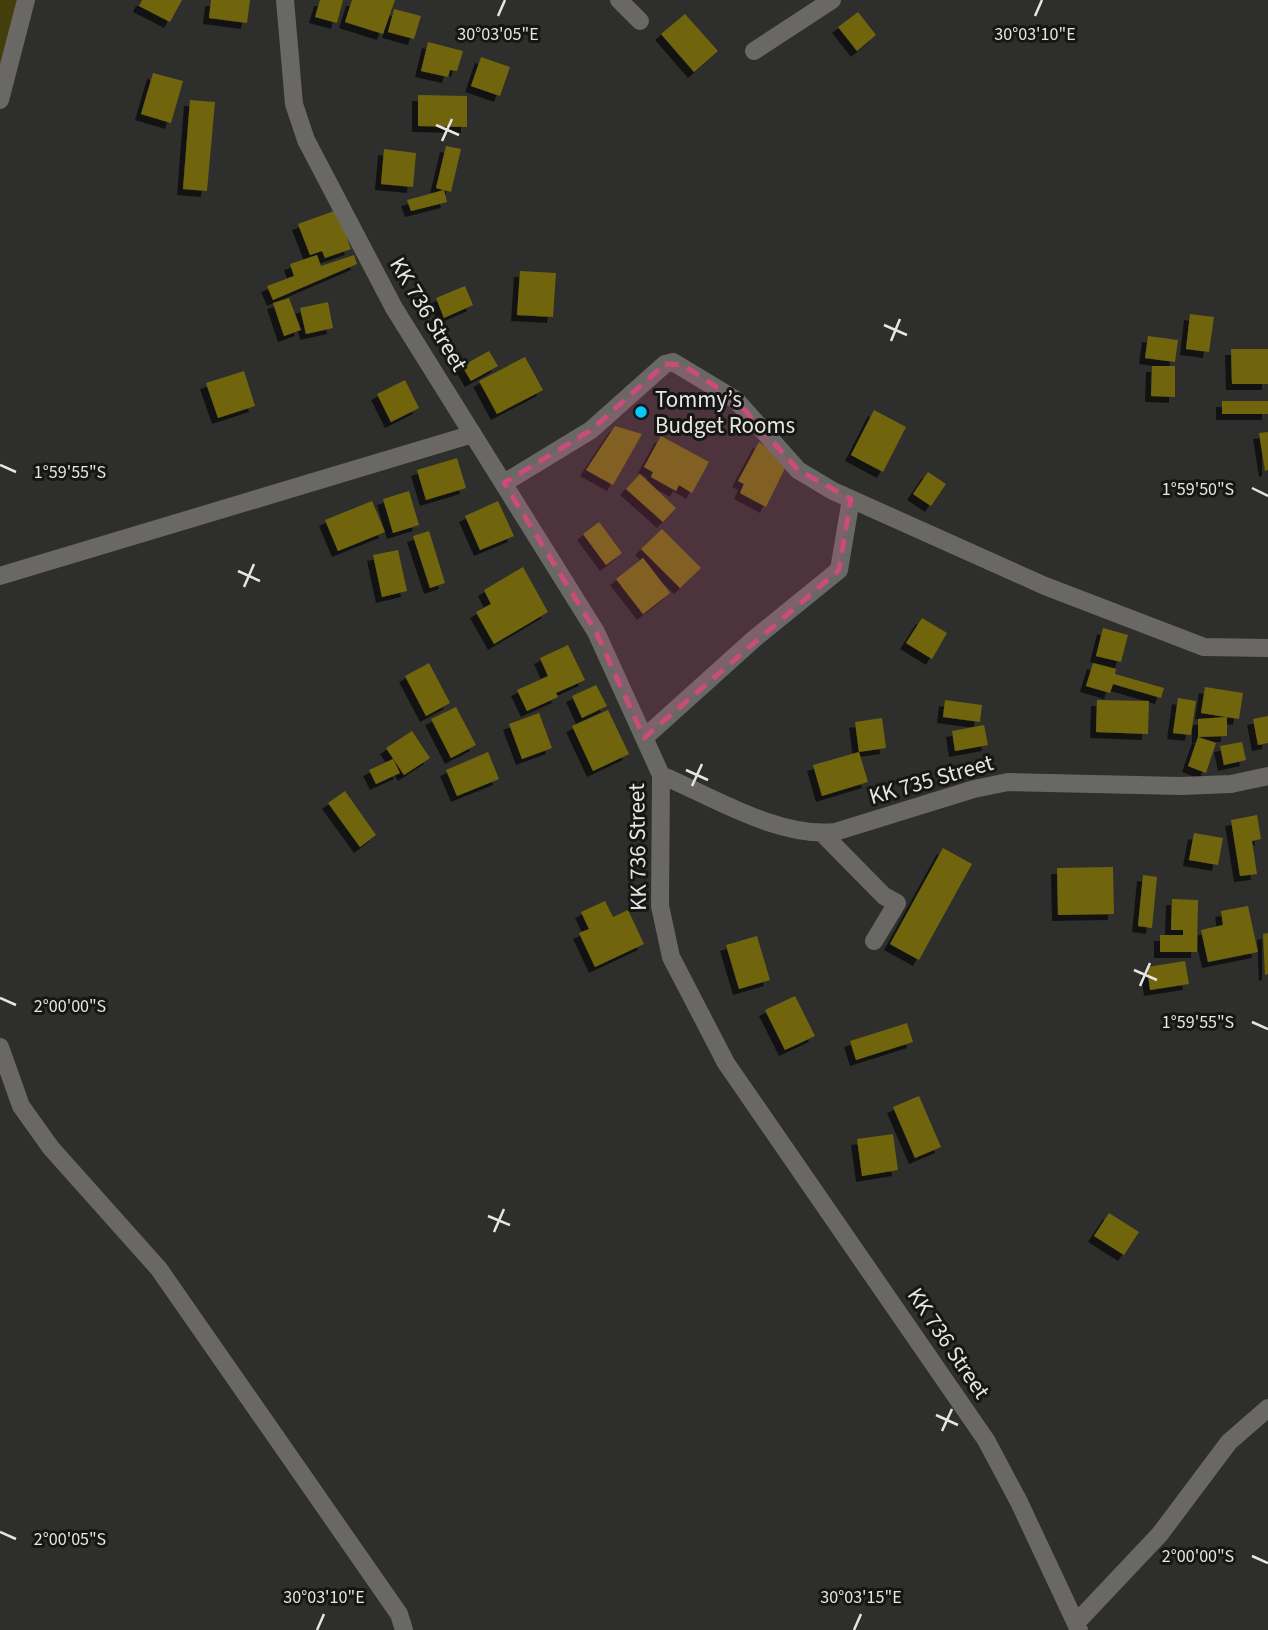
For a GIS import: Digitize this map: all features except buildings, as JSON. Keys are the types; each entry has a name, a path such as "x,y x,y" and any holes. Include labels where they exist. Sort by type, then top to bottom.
{"street":[{"path":"0,100 26,0"},
{"name":"KK 736 Street","path":"285,0 293,104 306,140 394,308 596,632 661,775 660,906 671,957 726,1063 986,1440 1077,1626"},
{"path":"619,0 640,21"},
{"path":"754,51 832,0"},
{"path":"504,483 591,430 665,364 673,362 736,400 799,470 851,499 1045,586 1204,647 1268,648"},
{"path":"0,576 473,434"},
{"path":"644,738 754,639 839,570 851,499"},
{"name":"KK 735 Street","path":"661,775 783,827 811,834 870,822 974,789 1008,782 1181,786 1231,783 1268,776"},
{"path":"822,833 884,896 897,903 874,941"},
{"path":"0,1047 21,1106 51,1148 159,1269 399,1614 404,1630"},
{"path":"1077,1626 1160,1534 1229,1442 1268,1408"}],"highlighted area":[{"path":"665,364 683,365 736,400 798,470 851,499 839,570 644,738 596,632 504,483 591,430"}],"shaded area":[{"path":"0,0 17,0 0,87"}],"place":[{"name":"Tommy’s Budget Rooms","path":"641,412"}]}
